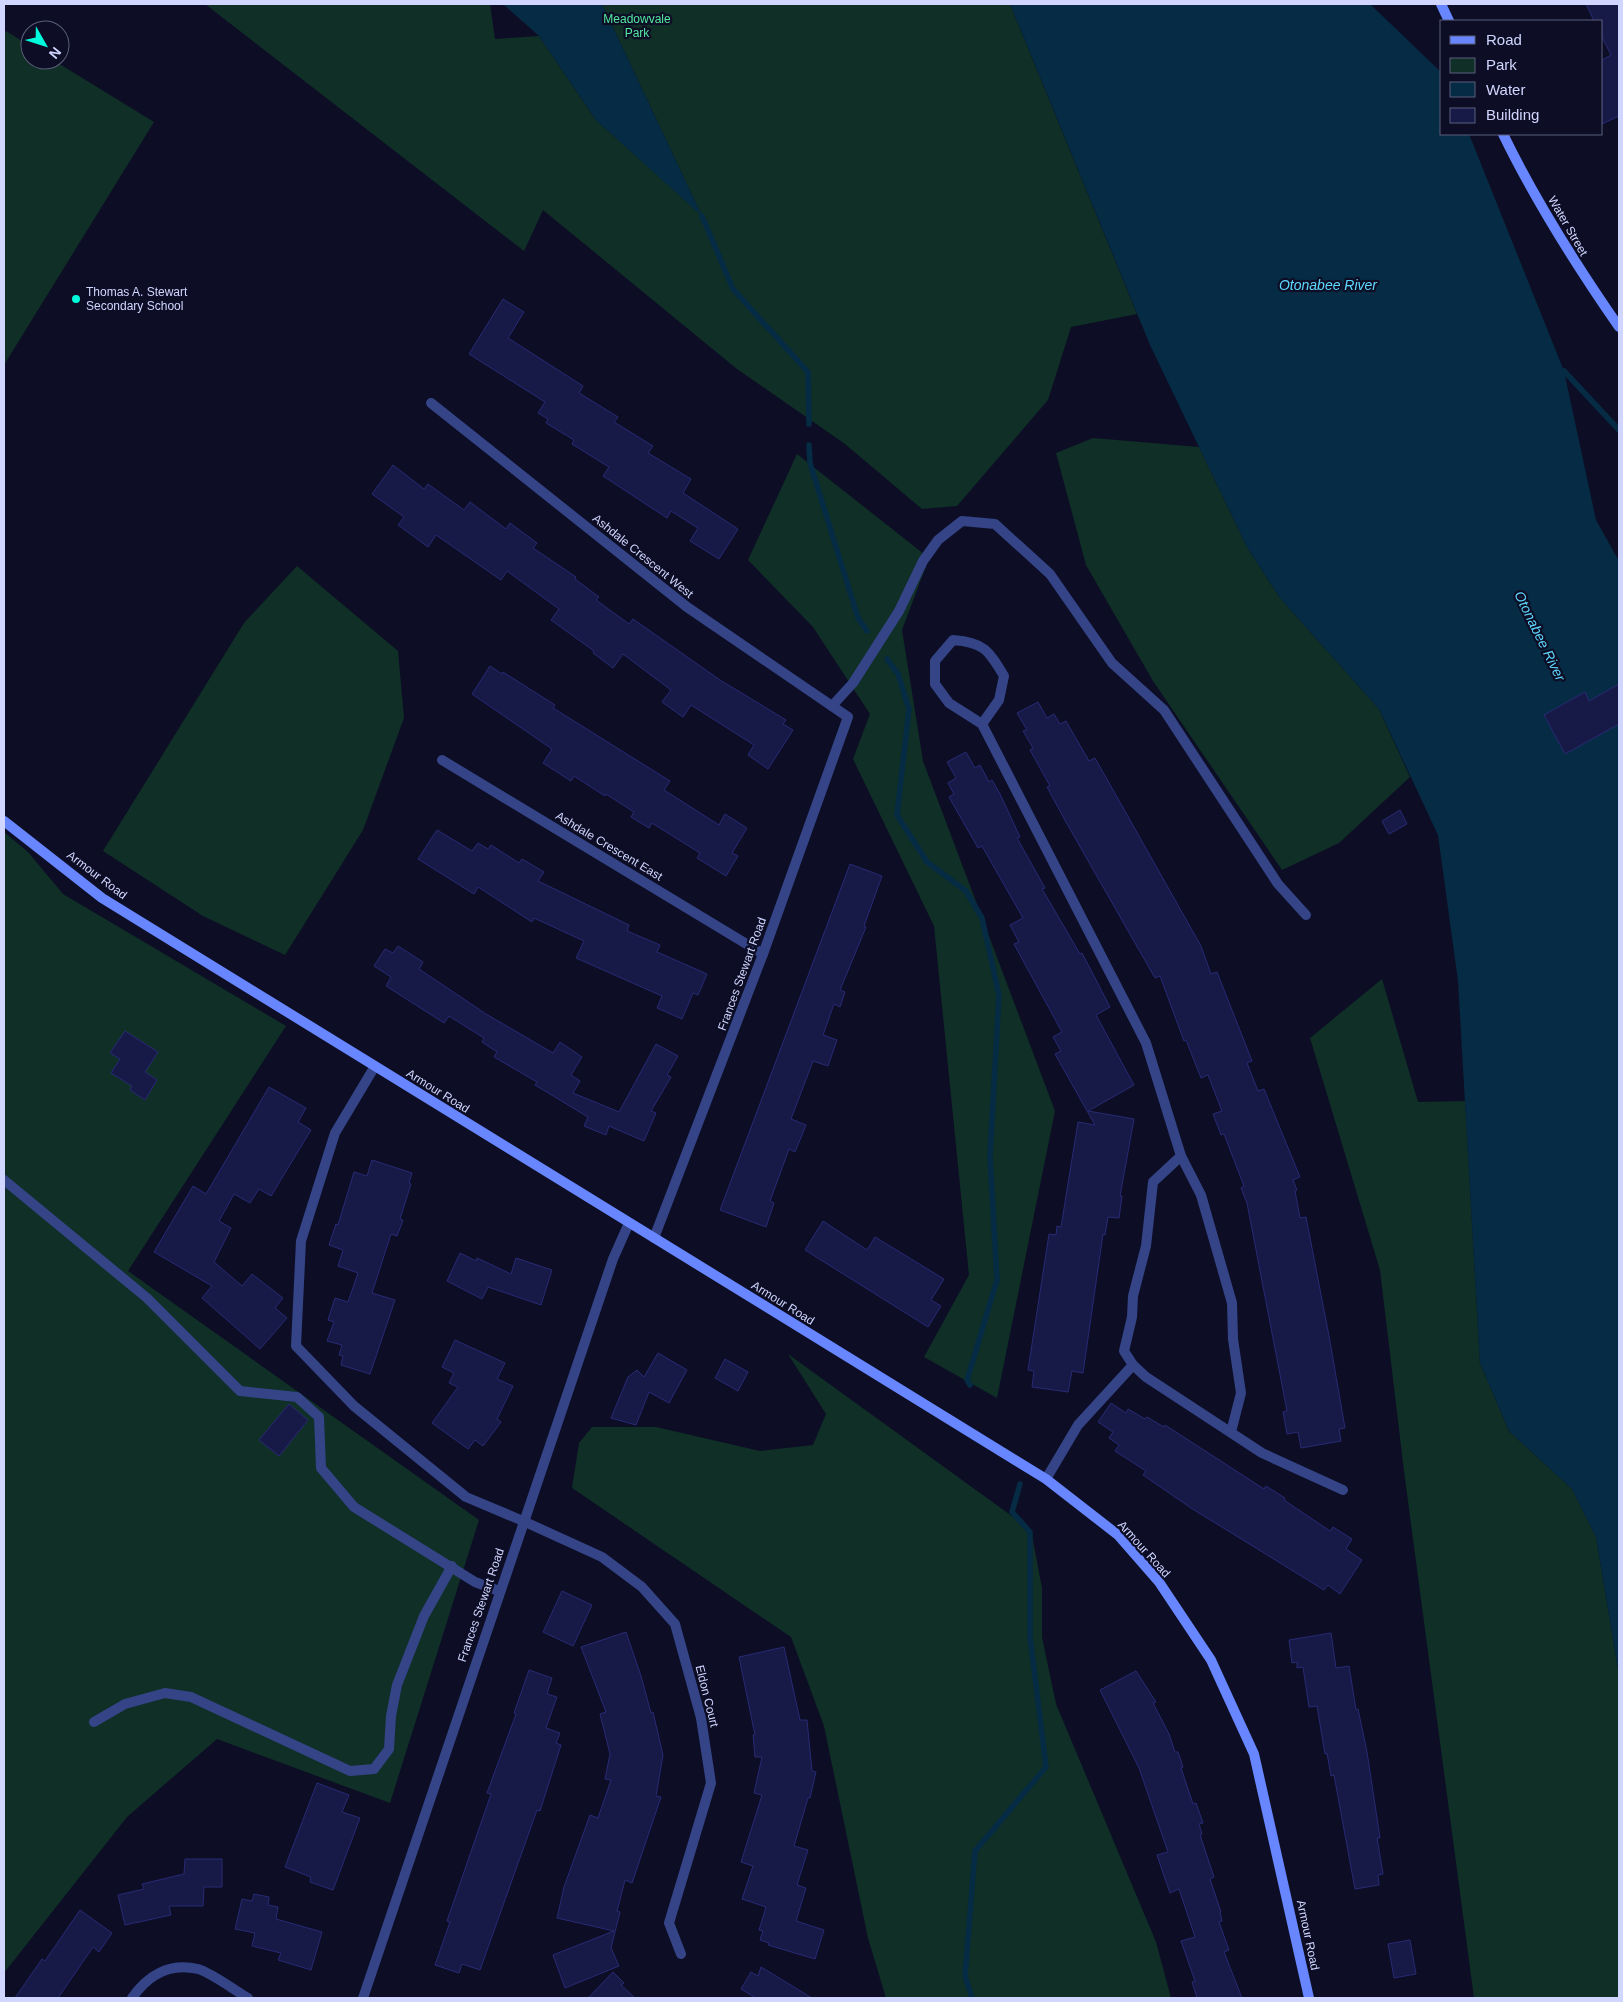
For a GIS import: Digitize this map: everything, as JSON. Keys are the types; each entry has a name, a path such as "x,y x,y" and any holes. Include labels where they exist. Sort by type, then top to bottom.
{"main road":[{"path":"1441,4 1449,20"},
{"name":"Water Street","path":"1503,135 1519,167 1579,270 1619,327"},
{"name":"Armour Road","path":"4,821 102,898 1046,1479 1118,1535 1159,1582 1211,1660 1254,1754 1309,1998"}],"street":[{"name":"Ashdale Crescent West","path":"431,403 687,607 848,717"},
{"path":"832,706 853,683 899,611 923,562 938,540 962,521 996,524 1050,574 1112,663 1164,710 1278,884 1306,915"},
{"path":"982,724 999,700 1004,676 991,655 973,642 953,640 935,660 935,684 949,703 982,724 1146,1043 1181,1156 1201,1195 1232,1303 1233,1339 1241,1393 1231,1432"},
{"name":"Frances Stewart Road","path":"654,1238 763,954 848,717"},
{"name":"Ashdale Crescent East","path":"442,760 763,954"},
{"name":"Eldon Court","path":"376,1066 335,1133 301,1241 296,1346 354,1406 466,1497 602,1557 642,1587 675,1624 701,1718 711,1783 669,1923 681,1954"},
{"path":"1181,1156 1153,1182 1146,1246 1133,1296 1132,1317 1124,1351 1133,1365 1146,1377 1262,1453 1343,1490"},
{"path":"4,1180 147,1298 240,1391 298,1397 319,1417 321,1468 354,1507 475,1582 499,1591"},
{"name":"Frances Stewart Road","path":"363,1998 499,1591 613,1259 630,1223"},
{"path":"1046,1479 1078,1425 1133,1365"},
{"path":"94,1722 125,1704 165,1693 191,1697 350,1771 374,1769 389,1749 391,1716 400,1676 424,1616 452,1566"},
{"path":"132,1998 143,1983 170,1968 198,1969 248,1998"}],"green space":[{"name":"Meadowvale Park","path":"205,4 490,4 495,39 539,36 596,120 701,214 602,4 1010,4 1137,314 1071,327 1048,400 957,506 922,509 845,444 737,369 543,210 524,251"},
{"path":"6,31 20,40 20,70 69,70 154,122 4,365 4,34"},
{"path":"1093,438 1199,447 1247,547 1280,598 1379,709 1410,777 1339,843 1282,870 1153,681 1086,565 1056,453"},
{"path":"797,454 929,558 902,630 923,761 1055,1111 997,1398 924,1357 969,1275 934,926 853,759 870,714 813,627 748,560"},
{"path":"297,566 398,651 404,718 363,830 285,955 203,916 103,851 244,623"},
{"path":"4,832 28,852 63,894 286,1026 128,1271 479,1520 390,1803 217,1739 127,1817 4,1973"},
{"path":"1382,979 1418,1102 1465,1101 1480,1363 1509,1431 1572,1489 1596,1537 1619,1675 1619,1998 1474,1998 1404,1471 1380,1270 1310,1038"},
{"path":"788,1354 1031,1530 1042,1588 1042,1637 1056,1704 1156,1942 1171,1998 886,1998 868,1938 824,1726 791,1637 572,1488 579,1443 592,1427 656,1427 760,1451 813,1445 826,1414"}],"water":[{"path":"503,4 602,4 702,216 596,120 539,36"},
{"name":"Otonabee River","path":"1010,4 1370,4 1440,71 1440,135 1469,135 1564,371 1596,520 1619,561 1619,1675 1596,1537 1572,1489 1509,1431 1480,1363 1458,981 1438,835 1379,709 1280,598 1247,547 1150,345"}],"building":[{"path":"1586,4 1619,4 1619,116 1603,124 1603,59 1611,55 1603,39 1603,20 1594,20"},
{"path":"503,299 524,312 508,338 583,386 579,393 618,417 614,422 653,446 648,453 691,479 683,493 738,529 719,559 690,541 698,528 671,511 667,518 603,476 609,467 572,444 574,440 546,423 548,419 538,413 545,402 469,354"},
{"path":"393,465 424,489 428,484 464,510 470,502 506,529 510,523 537,543 533,548 576,577 575,579 599,597 596,600 629,624 633,619 720,680 786,720 783,724 793,730 768,769 748,755 754,745 691,705 683,717 662,702 671,690 623,654 613,668 593,653 594,651 551,620 559,609 507,571 501,580 436,535 428,547 398,525 404,517 372,494"},
{"path":"490,666 502,674 503,672 555,705 553,708 670,781 664,790 719,825 725,814 747,828 732,853 738,856 726,876 697,858 700,853 652,823 649,828 631,817 634,812 606,794 605,796 574,776 571,781 543,763 552,749 472,694"},
{"path":"1619,684 1619,724 1565,754 1544,715 1585,692 1589,701"},
{"path":"1038,702 1047,718 1054,714 1060,724 1066,721 1089,761 1095,758 1201,946 1211,974 1217,972 1252,1061 1247,1063 1258,1091 1264,1089 1300,1177 1293,1180 1297,1190 1295,1191 1300,1218 1306,1217 1329,1336 1345,1428 1339,1429 1341,1441 1301,1448 1298,1432 1287,1434 1283,1412 1287,1411 1247,1203 1241,1188 1244,1186 1224,1134 1221,1135 1213,1114 1222,1111 1208,1075 1201,1078 1186,1040 1184,1041 1160,976 1155,978 1066,822 1047,787 1050,786 1030,750 1033,748 1023,731 1027,730 1017,713"},
{"path":"966,752 975,768 980,765 989,782 992,780 1000,794 1020,837 1017,838 1045,888 1042,889 1080,954 1082,953 1110,1007 1096,1015 1134,1085 1088,1111 1134,1119 1120,1196 1122,1196 1119,1218 1108,1217 1105,1235 1103,1234 1083,1373 1072,1371 1068,1392 1032,1387 1034,1371 1028,1370 1049,1234 1056,1235 1057,1226 1061,1227 1078,1122 1095,1125 1055,1054 1061,1051 1053,1037 1062,1032 1014,944 1019,942 1010,925 1023,918 982,846 978,848 949,797 954,794 948,783 956,778 947,762"},
{"path":"1400,810 1407,824 1389,834 1382,821"},
{"path":"437,830 472,851 478,843 488,849 491,845 519,863 522,859 544,872 538,881 629,925 627,931 660,945 657,952 707,974 698,995 693,993 682,1019 657,1008 662,996 576,958 584,941 534,918 532,922 478,887 474,894 418,859"},
{"path":"850,864 882,876 864,926 866,927 840,990 845,992 840,1007 834,1004 823,1035 837,1040 828,1066 813,1061 791,1119 806,1125 795,1152 789,1149 770,1201 774,1203 766,1227 720,1210"},
{"path":"398,946 423,962 419,969 486,1014 553,1053 560,1042 582,1057 571,1075 580,1081 573,1093 619,1112 656,1044 678,1056 667,1075 671,1077 651,1111 656,1113 644,1141 609,1126 606,1135 584,1126 588,1117 535,1085 537,1082 494,1057 497,1052 482,1042 484,1038 449,1016 444,1023 386,986 391,977 374,966 385,949 393,953"},
{"path":"125,1031 158,1052 145,1072 157,1080 145,1100 130,1090 132,1086 111,1073 120,1059 110,1053"},
{"path":"269,1087 306,1108 298,1122 311,1130 271,1196 259,1189 250,1203 234,1194 219,1221 231,1228 214,1262 242,1286 252,1274 283,1298 275,1308 287,1318 260,1349 202,1298 212,1286 154,1252 193,1186 206,1194"},
{"path":"372,1160 412,1173 409,1183 411,1184 400,1219 403,1220 397,1236 391,1234 372,1293 395,1300 370,1374 341,1365 343,1356 339,1355 342,1345 327,1341 334,1322 328,1320 335,1298 348,1302 358,1273 338,1266 343,1250 329,1245 336,1224 338,1225 354,1172 367,1176"},
{"path":"823,1221 867,1250 875,1237 944,1279 931,1300 941,1306 928,1327 805,1250"},
{"path":"460,1253 476,1261 477,1258 511,1274 516,1258 552,1270 541,1305 488,1287 482,1299 447,1281"},
{"path":"455,1340 505,1363 497,1379 513,1386 497,1419 501,1422 483,1446 475,1440 468,1449 432,1423 458,1387 449,1383 454,1373 442,1367"},
{"path":"658,1353 687,1370 669,1403 649,1392 636,1425 611,1418 628,1377 637,1370 644,1377"},
{"path":"725,1359 748,1372 738,1391 715,1378"},
{"path":"1111,1403 1126,1413 1128,1409 1145,1419 1147,1417 1164,1427 1165,1425 1264,1489 1266,1486 1285,1498 1284,1500 1330,1531 1333,1527 1352,1539 1346,1549 1362,1560 1340,1594 1328,1585 1324,1590 1191,1508 1143,1475 1146,1471 1115,1451 1119,1445 1109,1438 1113,1432 1098,1422"},
{"path":"289,1404 308,1420 279,1456 259,1440"},
{"path":"562,1591 592,1605 573,1646 543,1632"},
{"path":"626,1632 651,1713 653,1712 663,1755 656,1796 661,1797 632,1883 625,1880 617,1911 620,1912 611,1948 619,1966 565,1988 553,1955 614,1931 557,1918 564,1887 590,1815 598,1818 611,1780 605,1779 610,1754 600,1714 606,1712 581,1647"},
{"path":"1331,1633 1336,1668 1349,1666 1356,1710 1358,1709 1367,1752 1380,1838 1377,1838 1383,1874 1378,1875 1379,1885 1355,1889 1334,1775 1331,1776 1327,1753 1325,1754 1317,1706 1309,1707 1303,1667 1297,1668 1297,1662 1292,1663 1289,1640"},
{"path":"784,1647 800,1720 807,1720 812,1771 816,1772 810,1798 808,1798 794,1846 808,1850 797,1885 806,1888 796,1921 824,1930 815,1959 768,1945 769,1943 760,1940 763,1931 759,1930 766,1907 742,1899 753,1866 741,1862 762,1795 754,1793 762,1757 755,1757 753,1735 755,1735 739,1657"},
{"path":"529,1670 552,1678 547,1694 557,1697 546,1728 560,1733 556,1743 561,1745 540,1811 537,1810 480,1970 462,1964 459,1973 435,1965 450,1922 447,1921 491,1794 487,1793 516,1714 514,1713"},
{"path":"1136,1671 1156,1702 1153,1703 1169,1734 1175,1752 1178,1752 1183,1767 1181,1768 1193,1804 1196,1803 1203,1823 1199,1824 1202,1834 1200,1835 1214,1877 1210,1879 1221,1912 1222,1921 1219,1922 1229,1950 1224,1952 1242,1998 1197,1998 1192,1982 1195,1981 1181,1941 1195,1937 1179,1889 1170,1893 1157,1855 1168,1852 1139,1768 1100,1690"},
{"path":"317,1783 349,1795 342,1812 360,1818 333,1890 310,1882 311,1877 285,1867"},
{"path":"185,1859 222,1859 222,1887 204,1887 203,1906 169,1906 171,1915 125,1925 118,1895 144,1889 142,1884 184,1874"},
{"path":"254,1894 269,1897 268,1905 278,1907 276,1919 322,1932 311,1970 278,1960 281,1953 252,1946 255,1933 235,1929 242,1899 252,1901"},
{"path":"80,1910 112,1933 99,1952 93,1947 58,1998 15,1998 42,1959 45,1961"},
{"path":"1410,1940 1416,1974 1394,1978 1388,1944"},
{"path":"761,1967 812,1998 756,1998 741,1989 751,1972 758,1976"},
{"path":"613,1972 624,1983 621,1985 635,1998 588,1998"}],"waterway":[{"path":"702,216 733,289 808,372 809,424"},
{"path":"1564,371 1619,430"},
{"path":"809,445 810,463 858,618 867,631"},
{"path":"887,659 898,674 909,709 897,815 927,862 966,891 982,918 999,995 990,1156 997,1280 967,1380 970,1385"},
{"path":"972,1998 965,1976 975,1851 1046,1767 1030,1636 1030,1532 1012,1512 1020,1484"}],"place":[{"name":"Thomas A. Stewart Secondary School","path":"76,299"}]}
